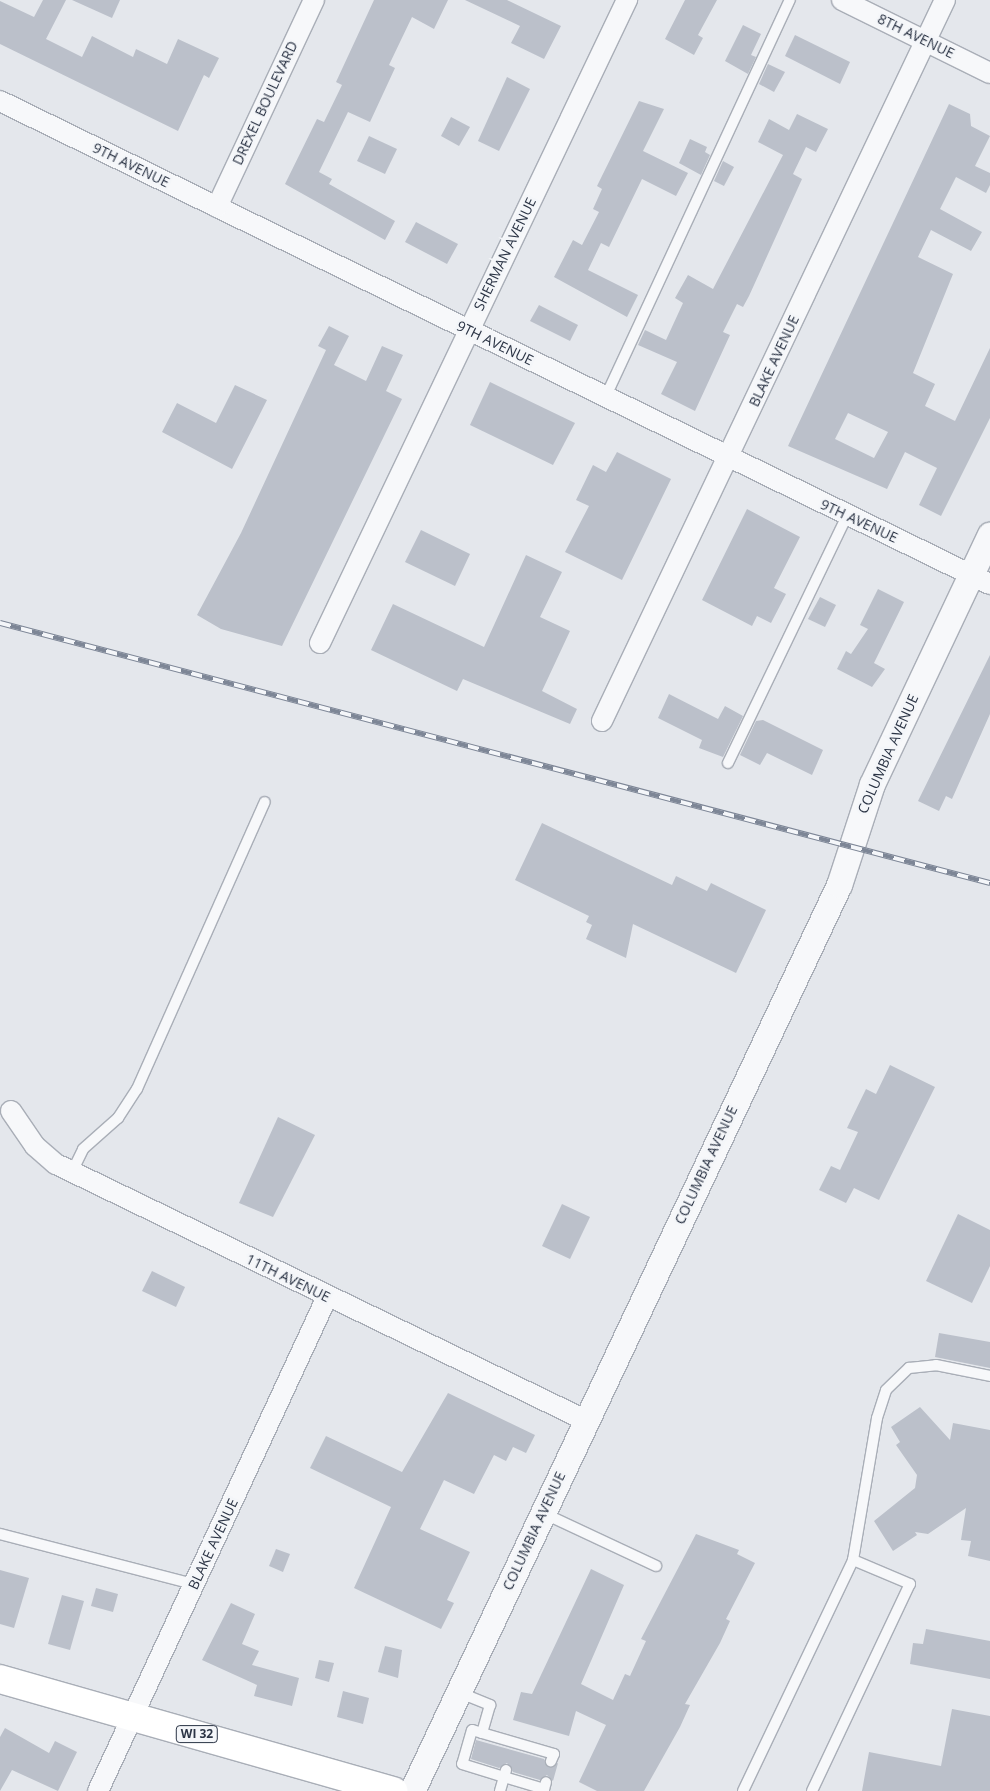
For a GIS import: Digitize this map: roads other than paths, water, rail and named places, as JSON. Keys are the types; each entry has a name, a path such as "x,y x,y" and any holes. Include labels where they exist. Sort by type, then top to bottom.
{"main road":[{"name":"WI 32","path":"0,1679 393,1791"}],"street":[{"name":"DREXEL BOULEVARD","path":"217,207 314,0"},
{"name":"SHERMAN AVENUE","path":"320,643 627,0"},
{"name":"8TH AVENUE","path":"842,0 990,73"},
{"name":"BLAKE AVENUE","path":"602,721 945,0"},
{"name":"9TH AVENUE","path":"0,101 728,458 980,579"},
{"name":"COLUMBIA AVENUE","path":"412,1791 585,1420 840,885 872,784 980,579 990,534"},
{"name":"11TH AVENUE","path":"11,1111 35,1146 72,1172 327,1297 585,1420"},
{"name":"BLAKE AVENUE","path":"98,1791 327,1297"}],"lane":[{"path":"605,398 790,0"},
{"path":"728,763 847,516"},
{"path":"72,1172 83,1149 118,1118 137,1089 265,802"},
{"path":"743,1791 854,1560 877,1418 886,1390 909,1368 936,1365 990,1376"},
{"path":"543,1512 656,1566"},
{"path":"0,1534 194,1584"},
{"path":"812,1791 910,1584 854,1560"},
{"path":"458,1692 490,1705 482,1733"},
{"path":"546,1782 544,1789 531,1781 485,1768 462,1764 472,1730 482,1733 493,1741 539,1754 554,1754 551,1761"},
{"path":"500,1791 505,1774"}],"railway":[{"path":"0,623 990,883"}]}
